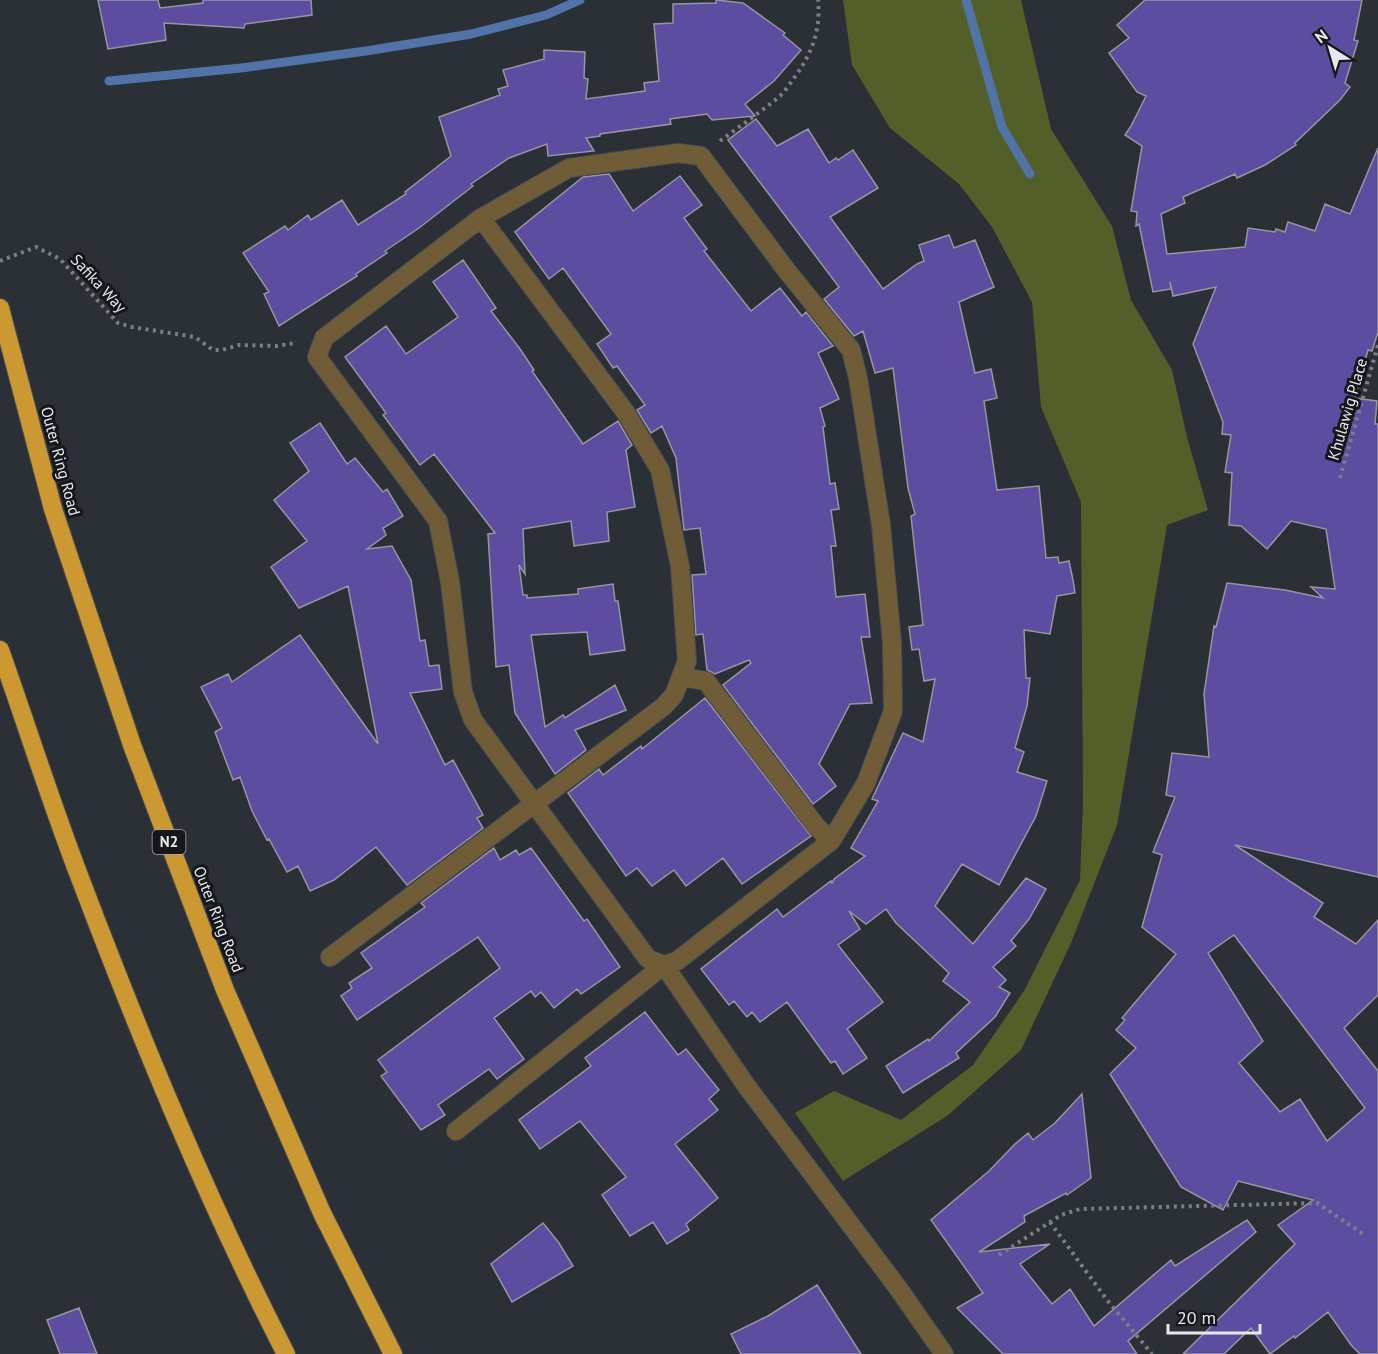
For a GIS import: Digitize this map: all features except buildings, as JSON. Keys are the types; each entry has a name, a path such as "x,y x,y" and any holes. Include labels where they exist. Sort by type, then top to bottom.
{"highway":[{"name":"Outer Ring Road","path":"0,308 53,508 132,745 230,1001 322,1213 393,1354"},
{"path":"0,650 79,876 135,1020 247,1277 286,1354"}],"street":[{"path":"456,1131 663,965 677,962 831,841 866,783 893,711 892,643 881,525 858,378 851,350 701,156 678,153 569,168 482,218 324,338 317,357 438,521 450,582 463,692 473,720 648,959 663,965 745,1084 945,1354"},
{"path":"330,957 663,707 674,694 687,661 680,566 660,470 626,413 482,218"},
{"path":"682,676 706,681 816,825 831,841"}],"path":[{"path":"701,156 782,94 810,54 817,34 820,15 818,0"},
{"name":"Safika Way","path":"0,261 36,247 60,259 118,323 195,337 213,350 239,345 277,346 324,338"},
{"name":"Khulawig Place","path":"1340,478 1378,345"},
{"path":"999,1255 1061,1215 1080,1209 1317,1203 1366,1236"},
{"path":"1050,1222 1107,1300 1152,1354"}],"green space":[{"path":"843,0 1021,0 1051,129 1112,226 1131,300 1172,370 1187,437 1208,510 1167,525 1117,825 1071,943 1021,1050 947,1116 843,1181 795,1113 834,1091 901,1120 973,1065 1024,991 1080,880 1083,803 1081,502 1041,407 1032,302 992,227 959,184 890,128 852,65"}],"waterway":[{"path":"109,81 241,68 471,34 546,15 580,0"},
{"path":"966,0 1002,127 1030,174"}]}
